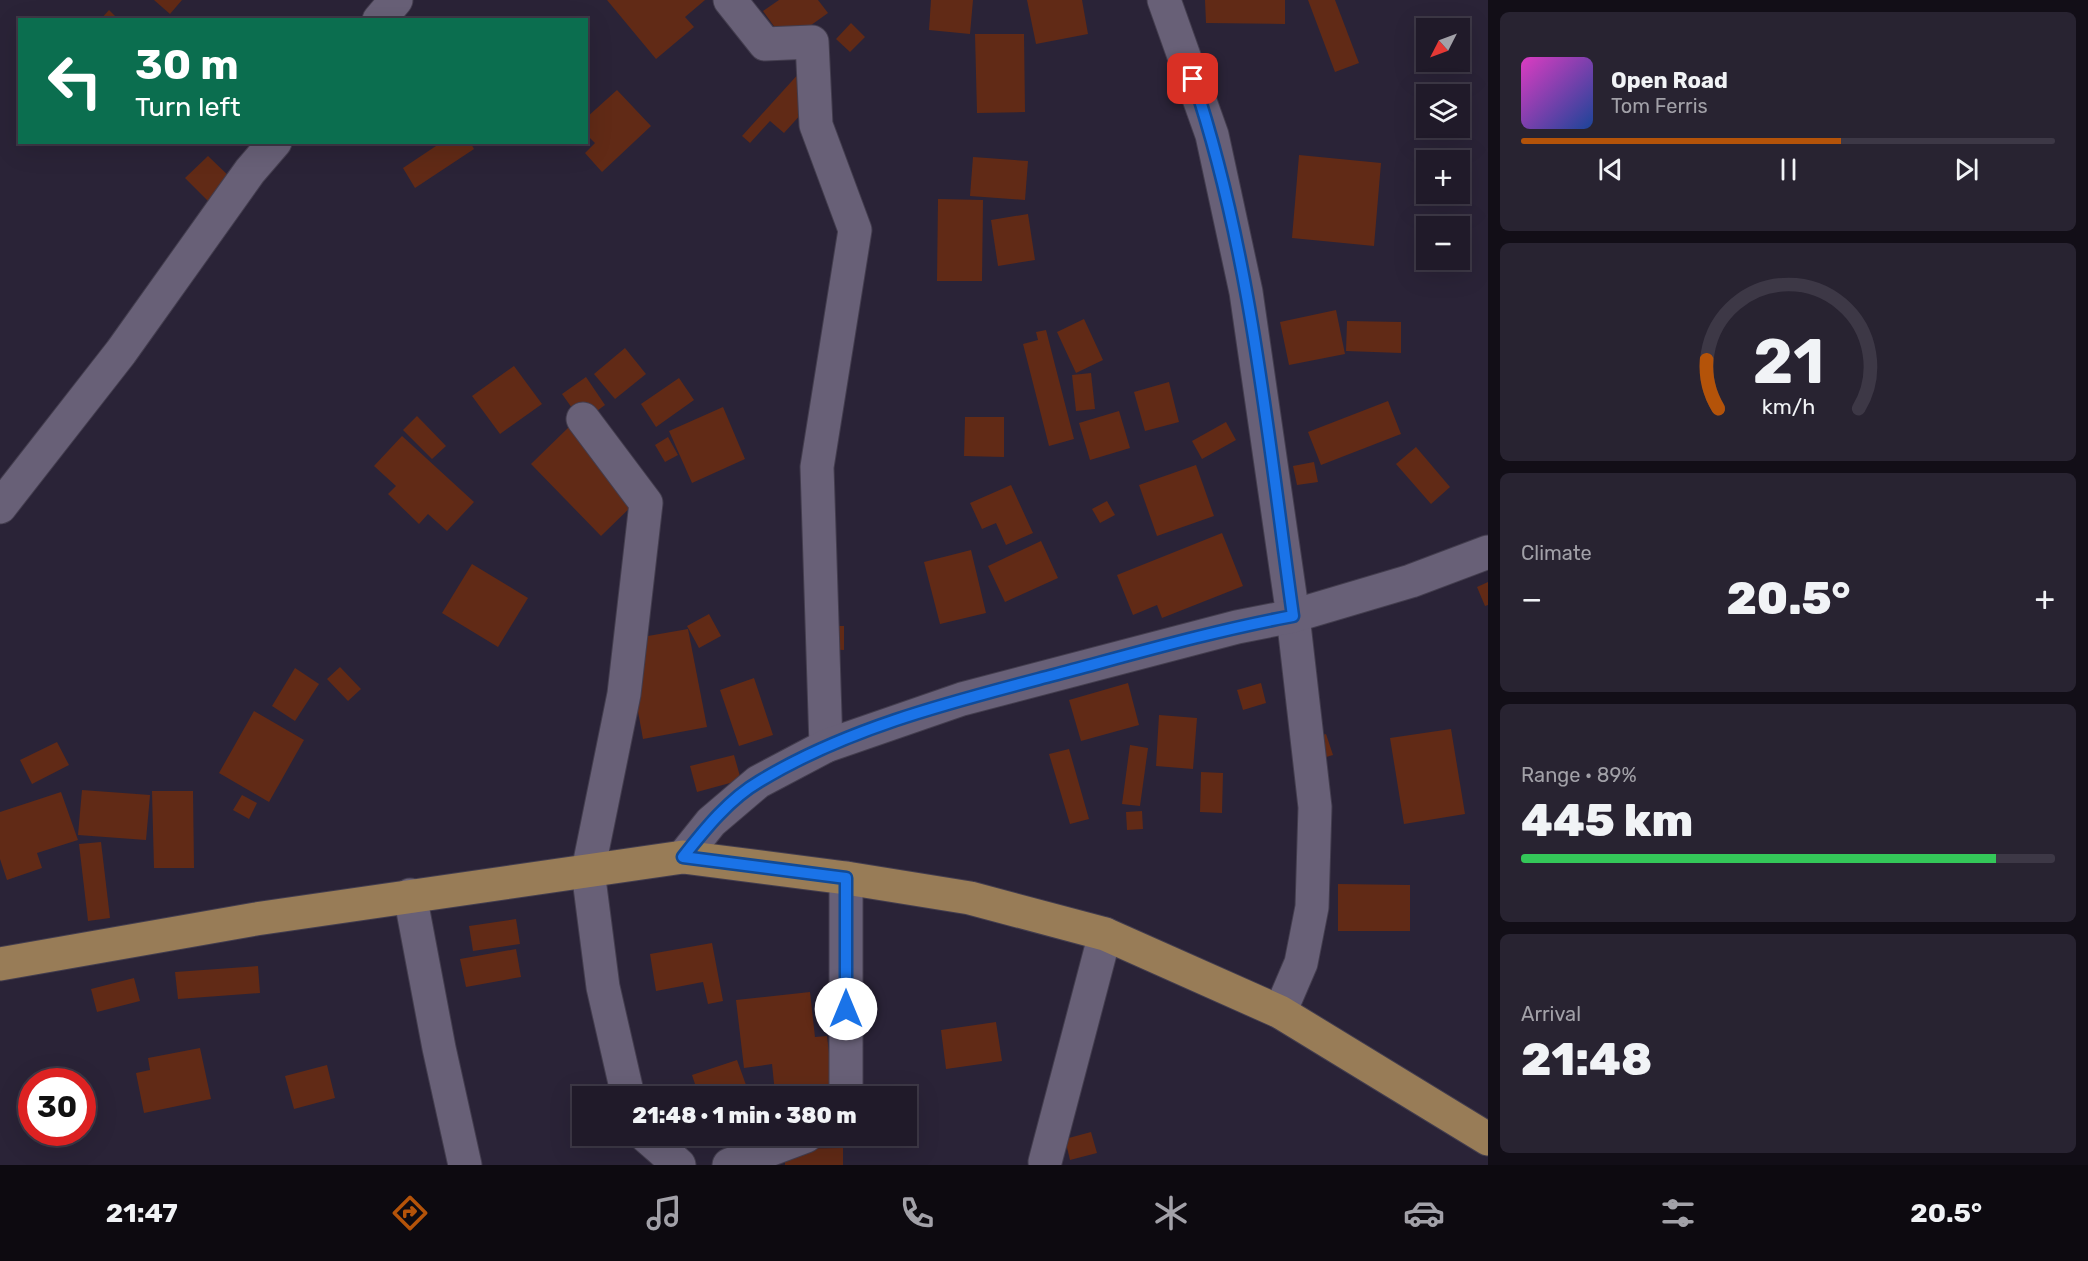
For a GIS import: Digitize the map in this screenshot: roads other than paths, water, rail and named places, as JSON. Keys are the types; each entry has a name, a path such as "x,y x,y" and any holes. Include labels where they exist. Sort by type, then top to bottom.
{"main road":[{"path":"0,964 410,895 683,857 846,878 970,898 1105,934 1280,1012 1488,1139"}],"street":[{"path":"381,18 396,0"},
{"path":"730,0 765,44 812,42 816,125 855,230 817,467 826,746"},
{"path":"1164,0 1212,135 1246,292 1293,616 1315,807 1312,907 1301,963 1280,1012"},
{"path":"0,507 121,352 250,171 272,144"},
{"path":"583,419 646,503 624,694 588,871 603,987 626,1086"},
{"path":"683,857 711,822 758,782 826,746 962,699 1237,627 1293,616 1411,581 1488,552"},
{"path":"846,878 846,1086"},
{"path":"410,895 439,1048 465,1165"},
{"path":"1045,1162 1105,934"},
{"path":"657,1146 679,1165"},
{"path":"729,1165 779,1146"}]}
